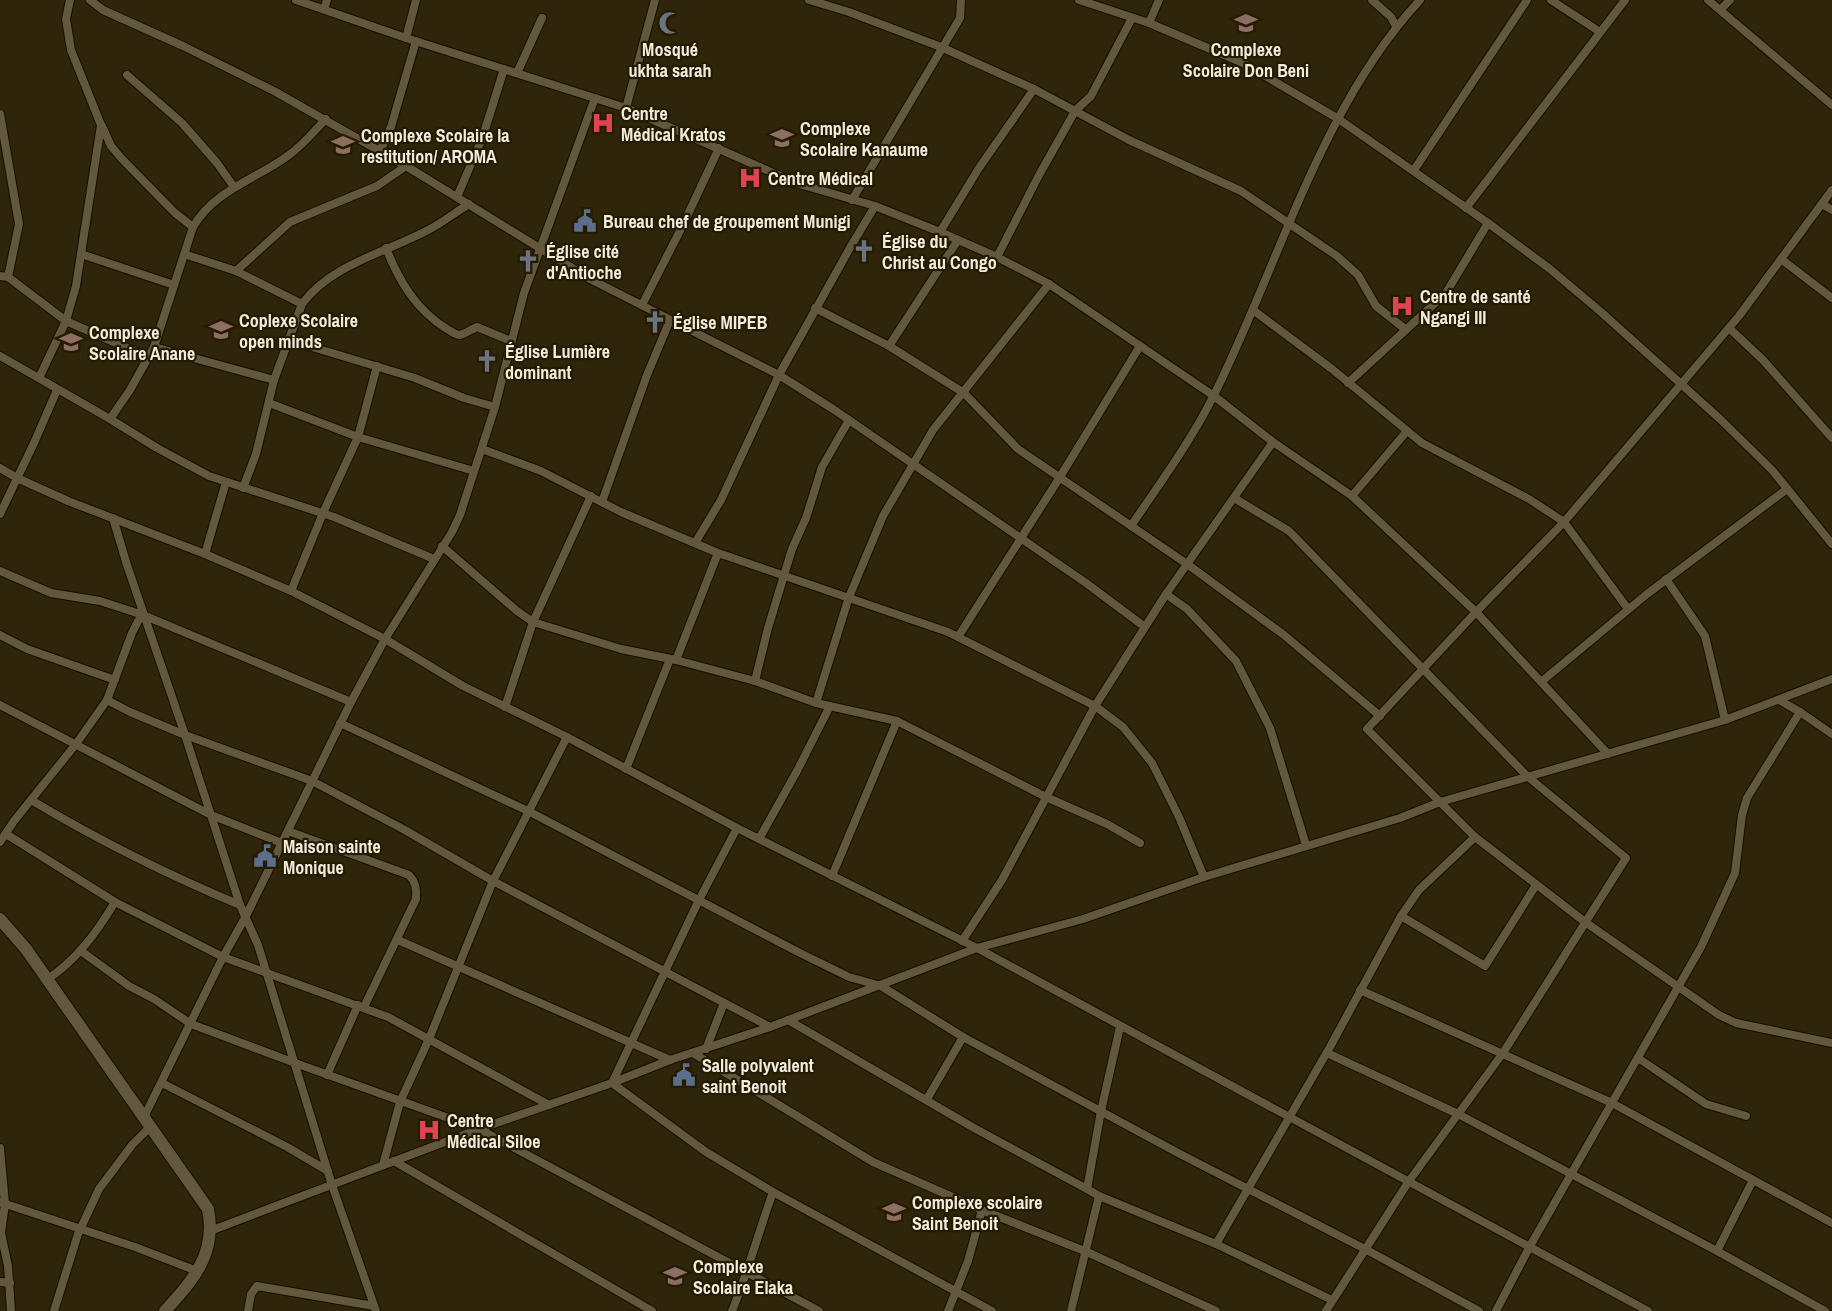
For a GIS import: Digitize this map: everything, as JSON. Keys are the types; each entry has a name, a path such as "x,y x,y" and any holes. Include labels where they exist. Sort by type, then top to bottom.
{"main road":[{"path":"0,919 26,949 205,1203 210,1218 208,1249 197,1271 165,1311"}],"street":[{"path":"70,0 66,19 71,51 111,146 175,213 193,227"},
{"path":"90,0 103,10 264,86 326,119 406,165 590,279 779,375 849,420 1086,583 1145,627"},
{"path":"296,0 406,38 626,108 796,183 875,206 940,232 997,257 1049,284 1214,396 1273,442 1352,496 1476,612 1608,753"},
{"path":"324,9 327,0"},
{"path":"406,38 416,0"},
{"path":"626,108 655,0"},
{"path":"809,0 849,12 941,47 1034,88 1129,140 1241,191 1354,270 1376,306 1405,330"},
{"path":"852,200 960,18 961,0"},
{"path":"1079,0 1149,23 1243,63 1337,118 1488,223 1550,269 1682,384 1764,462 1832,544"},
{"path":"1149,23 1159,0"},
{"path":"1372,0 1391,17 1396,26"},
{"path":"1131,526 1214,396 1337,118 1396,26 1420,0"},
{"path":"1414,170 1527,0"},
{"path":"1551,0 1600,32"},
{"path":"1466,208 1625,0"},
{"path":"1708,0 1832,105"},
{"path":"1720,10 1730,0"},
{"path":"517,74 542,18"},
{"path":"997,257 1075,111 1091,96 1132,18"},
{"path":"380,151 391,127 416,41"},
{"path":"457,196 483,136 504,69"},
{"path":"127,75 190,132 234,187"},
{"path":"940,232 979,168 1034,88"},
{"path":"54,1311 80,1230 99,1189 147,1122 162,1083 340,723 385,639 460,515 495,407 524,293 595,98"},
{"path":"110,419 130,390 154,347 193,227 208,206 234,187 290,155 326,119"},
{"path":"1,120 19,224 4,276 66,321 148,357"},
{"path":"39,378 66,321 75,286 101,124"},
{"path":"642,305 719,148"},
{"path":"236,271 290,222 377,186 406,165"},
{"path":"1832,190 1729,328 1564,522 1476,612 1369,727 1368,732 1475,837 1585,922 1678,988 1727,1020 1832,1043"},
{"path":"243,488 256,454 274,380 302,304 309,294 358,261 429,230 469,204"},
{"path":"1822,204 1832,210"},
{"path":"695,543 721,500 779,375 875,206"},
{"path":"1348,383 1452,284 1488,223"},
{"path":"889,346 958,240"},
{"path":"386,248 403,285 420,308 439,324 456,334 462,334 477,327 511,341"},
{"path":"81,254 174,285"},
{"path":"184,254 236,271 302,304"},
{"path":"1781,259 1832,298"},
{"path":"816,703 849,597 883,516 933,430 1049,284"},
{"path":"815,308 889,346 964,393 1018,449 1187,564 1284,635 1380,716"},
{"path":"1253,310 1428,447 1529,499 1564,522 1628,609"},
{"path":"602,502 647,375 670,320"},
{"path":"1729,328 1763,360 1832,438"},
{"path":"289,340 415,378 464,398 495,407"},
{"path":"958,637 1021,540 1140,346"},
{"path":"154,347 274,380"},
{"path":"0,357 209,476 323,513 434,559"},
{"path":"291,591 358,437 377,366"},
{"path":"0,514 57,390"},
{"path":"269,403 358,437 474,471"},
{"path":"755,681 784,574 822,467 849,420"},
{"path":"1352,496 1407,431"},
{"path":"962,941 1002,880 1095,706 1166,594 1273,442"},
{"path":"482,448 541,471 621,512 718,553 784,574 958,637 1095,706 1123,727 1152,763 1179,817 1204,877"},
{"path":"0,468 17,478 291,591 385,639 463,686 567,737 737,828 977,948 1648,1311"},
{"path":"205,554 226,482"},
{"path":"1541,682 1666,579 1787,489"},
{"path":"505,707 533,622 591,496"},
{"path":"1234,498 1289,531 1527,776 1626,858 1503,1053 1409,1181 1326,1311"},
{"path":"113,518 240,906 246,916 267,973 332,1185 375,1308 257,1286 251,1294 248,1311"},
{"path":"442,546 516,611 533,622 621,649 673,659 755,681 816,703 897,722 1046,797 1107,824 1140,843"},
{"path":"626,769 718,553"},
{"path":"0,572 51,592 100,601 143,615 351,702"},
{"path":"1666,579 1705,636 1725,720"},
{"path":"1166,594 1187,609 1236,661 1270,728 1306,845"},
{"path":"143,615 132,633 107,700 76,744 14,820 3,838 116,902 223,957 388,1017 549,1105"},
{"path":"0,635 27,649 115,680"},
{"path":"210,1230 479,1129 612,1083 670,1060 770,1027 977,948 1083,919 1204,877 1400,818 1440,802 1725,720 1832,679"},
{"path":"107,700 185,735 312,781 403,829 493,881 770,1027"},
{"path":"1779,700 1832,734"},
{"path":"0,705 211,815 282,843"},
{"path":"759,839 830,706"},
{"path":"1496,1311 1530,1246 1701,947 1735,873 1742,815 1747,798 1800,712"},
{"path":"832,876 897,722"},
{"path":"340,723 528,811 849,977 881,986 963,1037 1479,1311"},
{"path":"383,1165 400,1102 429,1039 493,881 567,737"},
{"path":"31,800 92,836 240,906"},
{"path":"612,1083 664,971 737,828"},
{"path":"288,831 409,875 416,886 416,899 398,939 327,1075"},
{"path":"1216,1244 1327,1053 1401,916 1419,890 1475,837"},
{"path":"1401,916 1485,966 1536,885"},
{"path":"46,980 81,951 116,902"},
{"path":"398,939 670,1060"},
{"path":"81,951 129,986 154,999 191,1024 479,1129 819,1311"},
{"path":"1360,990 1612,1103 1832,1223"},
{"path":"706,1049 724,1003"},
{"path":"788,1020 1099,1196 1216,1244 1332,1300"},
{"path":"1086,1189 1120,1027"},
{"path":"927,1099 963,1037"},
{"path":"693,1053 873,1162 982,1210 1087,1252 1216,1311"},
{"path":"1327,1053 1458,1114 1825,1311"},
{"path":"1638,1058 1706,1104 1746,1116"},
{"path":"162,1083 288,1147 328,1171"},
{"path":"612,1083 705,1152 773,1192 992,1311"},
{"path":"0,1148 3,1203 1,1233 10,1283 11,1311"},
{"path":"394,1161 652,1311"},
{"path":"1717,1251 1753,1180"},
{"path":"732,1311 747,1274 759,1230 773,1192"},
{"path":"1071,1311 1099,1196"},
{"path":"3,1203 44,1215 197,1271"},
{"path":"948,1311 968,1261 982,1210"},
{"path":"0,1282 10,1283"}],"place":[{"name":"Mosqué ukhta sarah","path":"670,23"},
{"name":"Complexe Scolaire Don Beni","path":"1246,23"},
{"name":"Centre Médical Kratos","path":"603,123"},
{"name":"Complexe Scolaire Kanaume","path":"782,138"},
{"name":"Complexe Scolaire la restitution/ AROMA","path":"343,145"},
{"name":"Centre Médical","path":"750,178"},
{"name":"Bureau chef de groupement Munigi","path":"585,221"},
{"name":"Église du Christ au Congo","path":"864,251"},
{"name":"Église cité d'Antioche","path":"528,261"},
{"name":"Centre de santé Ngangi III","path":"1402,306"},
{"name":"Église MIPEB","path":"655,322"},
{"name":"Coplexe Scolaire open minds","path":"221,330"},
{"name":"Complexe Scolaire Anane","path":"71,342"},
{"name":"Église Lumière dominant","path":"487,361"},
{"name":"Maison sainte Monique","path":"265,856"},
{"name":"Salle polyvalent saint Benoit","path":"684,1075"},
{"name":"Centre Médical Siloe","path":"429,1130"},
{"name":"Complexe scolaire Saint Benoit","path":"894,1212"},
{"name":"Complexe Scolaire Elaka","path":"675,1276"}]}
